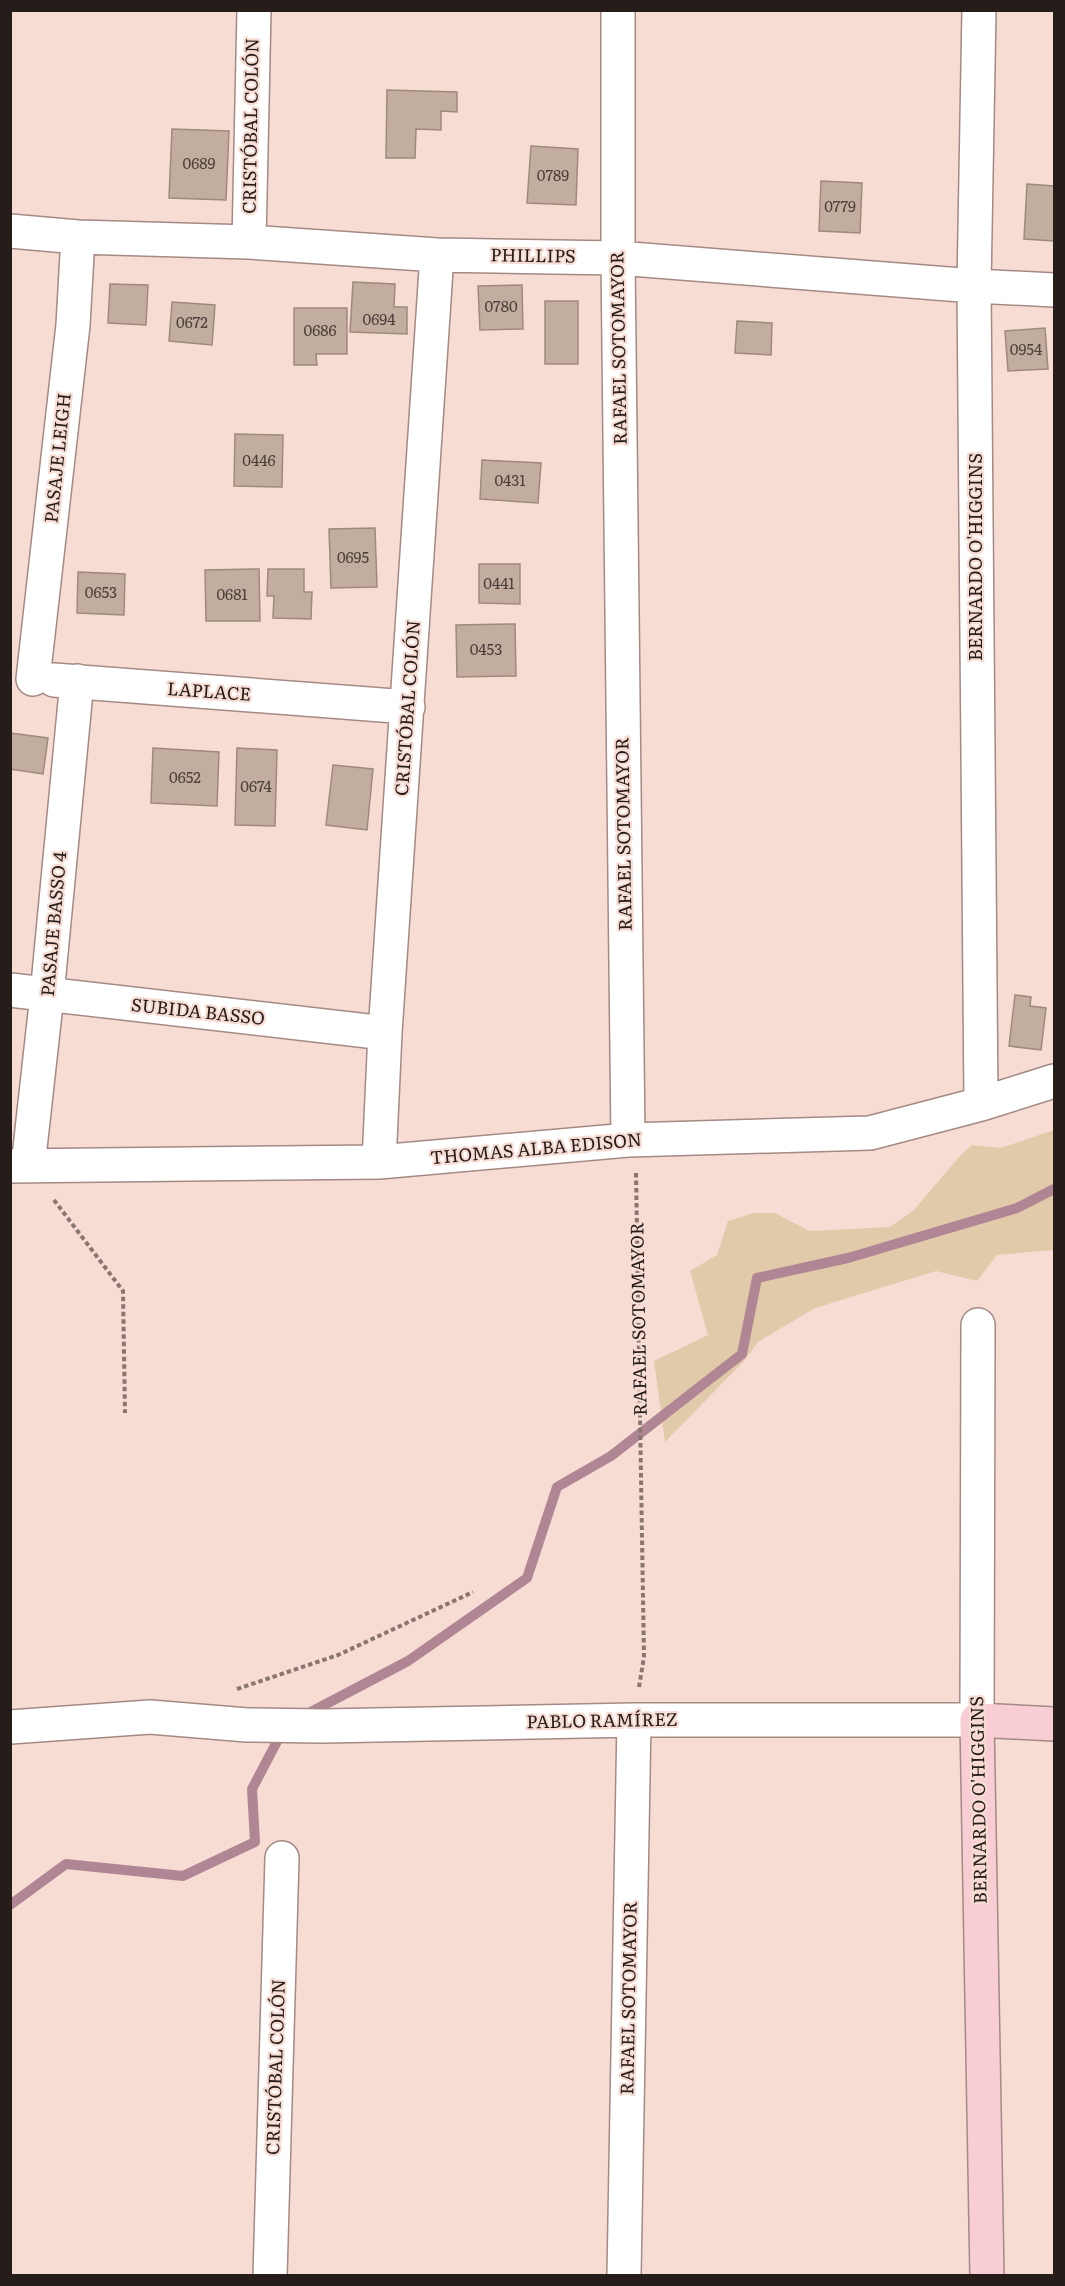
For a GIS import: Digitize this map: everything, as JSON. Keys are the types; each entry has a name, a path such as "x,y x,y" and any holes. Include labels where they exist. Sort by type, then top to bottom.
{"main road":[{"name":"PABLO RAMÍREZ","path":"977,1720 1054,1724"},
{"name":"BERNARDO O'HIGGINS","path":"977,1720 987,2276"}],"street":[{"name":"CRISTÓBAL COLÓN","path":"249,242 254,10"},
{"name":"RAFAEL SOTOMAYOR","path":"618,10 618,258 627,1140"},
{"name":"BERNARDO O'HIGGINS","path":"979,10 974,286 981,1104"},
{"name":"PHILLIPS","path":"10,231 78,237 249,242 437,255 618,258 974,286 1054,290"},
{"name":"PASAJE LEIGH","path":"22,678 73,325 78,237"},
{"name":"CRISTÓBAL COLÓN","path":"379,1162 385,1033 437,255"},
{"name":"LAPLACE","path":"22,678 408,707"},
{"name":"PASAJE BASSO 4","path":"19,1166 47,995 77,681"},
{"name":"SUBIDA BASSO","path":"10,990 385,1033"},
{"name":"THOMAS ALBA EDISON","path":"19,1166 379,1162 627,1140 870,1133 981,1104 1054,1081"},
{"name":"BERNARDO O'HIGGINS","path":"977,1720 978,1325"},
{"name":"PABLO RAMÍREZ","path":"10,1726 150,1717 247,1725 323,1726 634,1720 977,1720"},
{"name":"RAFAEL SOTOMAYOR","path":"624,2276 634,1720"},
{"name":"CRISTÓBAL COLÓN","path":"270,2276 282,1858"}],"path":[{"name":"RAFAEL SOTOMAYOR","path":"627,1140 637,1175 644,1657"},
{"path":"19,1166 123,1291 125,1413"},
{"path":"227,1692 338,1655 473,1592"}],"shaded area":[{"path":"1054,1130 1054,1250 997,1255 977,1281 936,1271 815,1308 758,1342 744,1361 665,1442 654,1361 708,1335 690,1271 717,1255 728,1221 754,1213 775,1213 809,1231 890,1227 913,1211 972,1145 1001,1148"}],"building":[{"path":"387,90 457,92 457,112 441,111 441,130 416,129 415,158 386,158"},
{"path":"172,129 229,131 226,200 169,198"},
{"path":"531,146 578,149 576,205 527,203"},
{"path":"821,181 862,183 860,233 819,231"},
{"path":"1027,184 1054,186 1054,241 1024,239"},
{"path":"353,282 395,284 394,307 407,307 407,334 350,332"},
{"path":"110,284 148,285 146,325 108,323"},
{"path":"522,285 523,329 480,330 478,286"},
{"path":"545,301 578,301 578,364 545,364"},
{"path":"172,302 215,305 212,345 169,341"},
{"path":"294,308 347,308 347,354 316,354 317,365 294,365"},
{"path":"737,321 772,323 771,355 735,353"},
{"path":"1045,328 1048,369 1008,371 1005,331"},
{"path":"235,434 283,435 282,487 234,486"},
{"path":"482,460 541,463 538,503 480,499"},
{"path":"375,528 377,587 331,588 329,529"},
{"path":"479,564 520,564 520,604 479,603"},
{"path":"259,569 260,621 206,621 205,570"},
{"path":"268,569 304,569 304,592 312,592 311,619 273,618 274,596 267,596"},
{"path":"78,572 125,574 124,615 77,613"},
{"path":"515,624 516,676 457,677 456,625"},
{"path":"10,733 48,738 43,774 10,769"},
{"path":"153,748 219,752 217,806 151,803"},
{"path":"237,748 277,750 275,826 235,825"},
{"path":"333,765 373,769 367,830 326,825"},
{"path":"1015,995 1031,997 1030,1006 1046,1008 1041,1050 1009,1046"}],"waterway":[{"path":"305,1715 408,1661 527,1578 557,1487 611,1456 742,1354 757,1278 848,1258 1017,1208 1054,1189"},
{"path":"10,1905 66,1864 183,1876 255,1842 252,1789 283,1730"}]}
